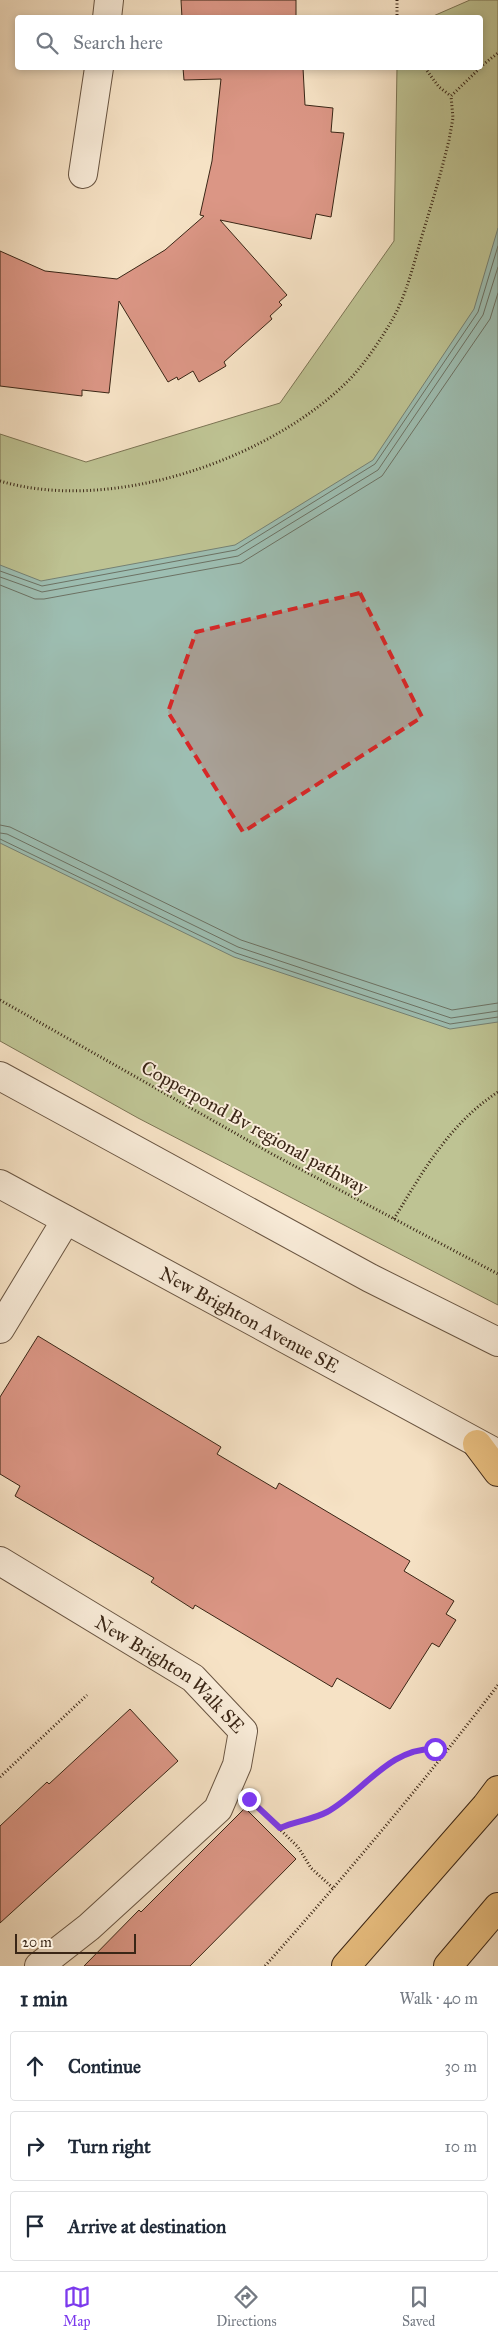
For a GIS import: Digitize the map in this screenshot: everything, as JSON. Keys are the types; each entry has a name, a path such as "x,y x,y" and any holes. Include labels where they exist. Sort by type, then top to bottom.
{"main road":[{"path":"487,1449 498,1472"},
{"path":"346,1966 461,1836 498,1790"},
{"path":"448,1966 498,1908"}],"street":[{"path":"107,15 109,0"},
{"path":"83,174 99,70"},
{"path":"0,1076 370,1278 498,1342"},
{"name":"New Brighton Avenue SE","path":"0,1184 487,1449"},
{"path":"0,1329 66,1220"},
{"name":"New Brighton Walk SE","path":"0,1561 193,1678 243,1731 237,1765 218,1809 89,1927 39,1966"}],"path":[{"path":"397,0 397,15"},
{"path":"483,65 498,53"},
{"path":"0,481 26,487 88,491 135,486 160,481 235,454 260,442 312,411 337,391 366,359 388,327 403,299 447,148 453,118 451,96 439,87 426,70"},
{"path":"451,96 477,70"},
{"name":"Copperpond Bv regional pathway","path":"0,1000 272,1154 498,1274"},
{"path":"394,1218 445,1139 464,1118 498,1092"},
{"path":"265,1966 334,1889 447,1752 498,1685"},
{"path":"0,1777 87,1694"},
{"path":"280,1828 329,1811 403,1756 429,1749 447,1752"},
{"path":"255,1805 280,1828 304,1854 311,1868 334,1889"}],"highlighted area":[{"path":"360,593 422,717 243,832 168,712 196,632"}],"green space":[{"path":"470,0 498,0 498,1305 138,1118 0,1041 0,434 86,462 280,403 394,241 397,70 483,70 483,15 436,15"}],"water":[{"path":"498,228 498,1022 450,1029 234,957 0,843 0,565 41,581 235,545 373,460 474,309"}],"building":[{"path":"181,0 296,0 296,15 182,15"},
{"path":"183,70 303,70 305,105 333,108 331,132 344,133 331,217 316,214 311,239 220,220 287,295 279,302 282,305 270,316 272,319 224,362 226,366 199,382 193,371 178,380 177,377 168,382 119,301 109,393 82,390 82,396 0,386 0,251 45,271 117,279 165,250 204,216 200,215 212,161 221,79 184,80"},
{"path":"38,1336 221,1447 217,1454 276,1489 279,1483 410,1561 404,1571 454,1601 446,1614 456,1620 439,1647 432,1643 390,1709 337,1678 332,1687 195,1605 193,1609 151,1582 154,1578 15,1496 20,1486 0,1474 0,1397"},
{"path":"130,1709 178,1761 0,1923 0,1826 47,1782 49,1784"},
{"path":"245,1808 296,1859 190,1966 84,1966 139,1910 141,1912"}],"route":[{"path":"249,1799 280,1828 329,1811 403,1756 420,1750 435,1749"}]}
